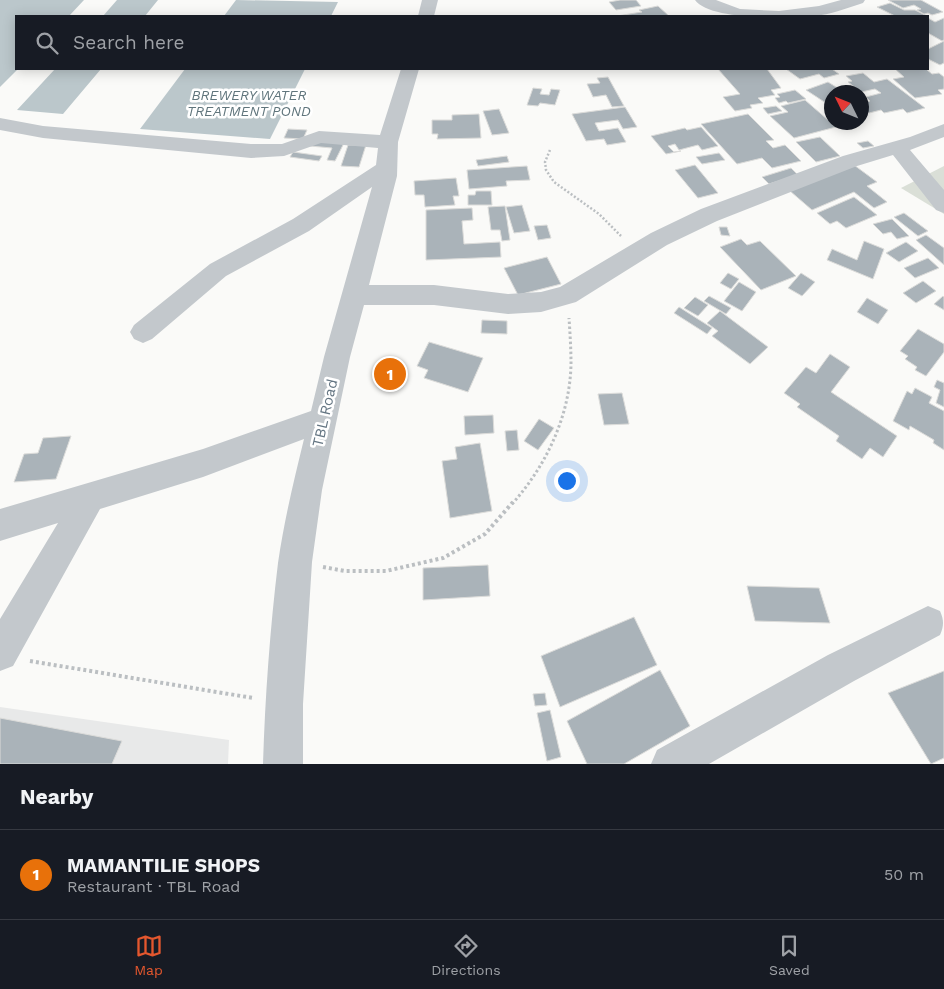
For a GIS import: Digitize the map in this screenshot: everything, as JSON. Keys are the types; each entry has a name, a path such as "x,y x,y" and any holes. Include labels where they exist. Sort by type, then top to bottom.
{"street":[{"path":"426,15 430,0"},
{"path":"703,0 718,8 741,14 772,15 799,14 857,0"},
{"name":"TBL Road","path":"283,764 284,704 295,562 307,490 387,155 410,70"},
{"path":"0,124 43,132 251,151 284,150 319,137 387,155"},
{"path":"355,295 426,295 508,304 541,302 567,295 659,239 709,215 850,161 944,130"},
{"path":"897,147 944,205"},
{"path":"143,332 218,270 301,226 387,155"},
{"path":"0,525 203,463 324,419"},
{"path":"10,656 91,496"},
{"path":"672,764 840,668 928,623"}],"path":[{"path":"550,150 545,162 546,170 554,182 599,214 636,253"},
{"path":"295,562 345,571 386,571 444,558 485,534 520,494 551,448 566,404 571,365 567,295"},
{"path":"10,656 284,704"}],"shaded area":[{"path":"944,166 944,214 901,188"},
{"path":"0,707 229,740 228,764 0,764"}],"water":[{"path":"0,0 84,0 70,15 15,15 15,70 17,70 0,87"},
{"path":"117,0 158,0 146,15 104,15"},
{"path":"236,0 338,2 332,15 225,15"},
{"path":"54,70 100,70 63,114 17,110"},
{"name":"BREWERY WATER TREATMENT POND","path":"184,70 304,70 270,139 140,129"}],"building":[{"path":"636,0 641,6 616,10 609,2"},
{"path":"888,0 921,0 943,12 932,15 924,14 917,10 921,9 914,5 903,8"},
{"path":"890,3 904,10 915,10 925,15 893,15 877,7"},
{"path":"658,6 668,15 623,15 642,12 639,10"},
{"path":"944,18 944,40 942,41 929,34 929,19 935,22"},
{"path":"944,41 944,63 940,65 929,60 929,48"},
{"path":"719,70 768,70 781,88 771,90 775,95 758,98 763,103 750,105 752,108 735,111 723,97 740,94"},
{"path":"787,70 833,70 839,74 824,78 819,74 800,79"},
{"path":"896,70 927,70 932,74 939,73 944,77 944,89 938,90 942,94 915,98 893,79 904,77"},
{"path":"863,73 874,82 887,79 925,108 907,113 903,109 884,113 881,110 869,113 869,96 881,93 875,89 869,90 869,85 852,85 848,82 852,81 846,76"},
{"path":"608,77 624,106 612,107 606,95 593,97 587,84 600,83 597,78"},
{"path":"828,82 833,85 824,85 824,102 806,90"},
{"path":"533,88 542,89 540,94 549,95 551,89 560,90 555,105 540,103 538,106 527,105"},
{"path":"795,90 806,99 779,103 775,98 780,97 777,94"},
{"path":"805,100 824,117 825,130 794,138 770,116 788,112 781,106"},
{"path":"776,106 782,111 768,114 763,108"},
{"path":"625,107 637,127 623,129 618,120 595,123 599,131 618,128 626,142 607,145 604,139 586,141 572,114"},
{"path":"499,109 509,133 492,135 483,111"},
{"path":"479,114 481,138 437,139 438,134 432,134 432,120 452,120 452,115"},
{"path":"748,114 774,140 766,141 773,148 785,145 801,161 772,168 762,158 737,164 701,124"},
{"path":"701,127 718,146 702,150 698,145 679,150 675,144 668,146 674,152 681,151 666,154 651,136 685,128 687,130"},
{"path":"288,129 307,130 303,139 284,138"},
{"path":"820,137 840,156 816,162 796,142"},
{"path":"313,140 344,143 335,161 327,160 332,148 310,146"},
{"path":"868,141 874,146 863,148 857,143"},
{"path":"348,145 366,145 359,167 341,166"},
{"path":"293,152 322,156 319,161 290,157"},
{"path":"719,153 725,160 702,164 696,157"},
{"path":"507,156 509,162 478,166 476,160"},
{"path":"695,165 718,193 698,198 675,170"},
{"path":"854,165 877,182 867,186 887,202 874,208 854,192 812,210 790,191"},
{"path":"527,166 530,180 506,181 507,186 469,189 467,170"},
{"path":"791,168 798,175 769,184 762,177"},
{"path":"456,178 459,196 453,196 455,205 425,207 424,195 415,195 414,181"},
{"path":"476,191 491,191 492,205 468,205 468,195 475,195"},
{"path":"854,197 877,215 846,228 837,221 830,224 817,213"},
{"path":"522,205 530,231 514,233 506,207"},
{"path":"505,206 510,240 502,241 500,230 491,230 488,207"},
{"path":"472,208 473,220 462,221 464,244 500,242 501,257 426,260 426,210"},
{"path":"904,213 928,231 918,236 894,217"},
{"path":"892,219 909,236 897,239 891,232 883,234 873,224"},
{"path":"547,225 551,238 538,240 534,226"},
{"path":"719,227 727,227 730,236 721,235"},
{"path":"926,235 944,248 944,265 916,240"},
{"path":"741,239 747,245 760,241 796,276 761,290 720,247"},
{"path":"864,241 884,249 873,279 827,260 832,249 857,260"},
{"path":"906,242 918,251 899,262 886,253"},
{"path":"547,257 561,284 518,295 504,268"},
{"path":"928,258 939,268 915,278 904,268"},
{"path":"728,273 739,279 731,289 720,283"},
{"path":"801,273 815,282 802,296 788,288"},
{"path":"923,281 936,291 916,303 903,293"},
{"path":"739,282 756,292 742,311 724,301"},
{"path":"709,296 731,308 726,314 704,301"},
{"path":"695,297 708,305 698,316 684,308"},
{"path":"944,297 944,310 934,304"},
{"path":"867,298 888,310 878,324 857,312"},
{"path":"679,307 712,328 707,334 674,313"},
{"path":"720,311 768,347 750,364 712,336 718,331 707,323"},
{"path":"482,320 507,321 507,334 481,333"},
{"path":"918,329 944,344 944,352 926,376 915,370 917,367 905,359 908,356 900,351"},
{"path":"429,342 483,358 468,392 424,378 428,370 417,366"},
{"path":"830,354 850,367 831,392 897,436 883,457 870,448 862,459 836,441 839,436 797,407 800,404 784,393 806,367 816,373"},
{"path":"937,380 944,383 944,407 936,403 940,390 934,387"},
{"path":"915,388 932,397 929,403 944,411 944,450 933,443 934,440 910,426 909,430 893,421 907,391 912,394"},
{"path":"622,393 629,424 604,425 598,394"},
{"path":"493,415 494,433 465,435 464,416"},
{"path":"539,419 554,428 538,450 524,441"},
{"path":"517,430 519,450 507,451 505,431"},
{"path":"71,436 56,479 14,482 24,454 38,453 43,438"},
{"path":"480,443 492,511 450,518 442,461 457,459 455,447"},
{"path":"488,565 490,596 423,600 423,568"},
{"path":"747,586 819,588 830,623 755,621"},
{"path":"634,617 657,665 560,707 541,656"},
{"path":"660,670 690,726 624,764 587,764 567,721"},
{"path":"944,671 944,758 931,764 888,693"},
{"path":"545,693 547,705 535,706 533,694"},
{"path":"550,710 561,757 547,761 537,713"},
{"path":"0,718 122,741 112,764 0,764"}],"place":[{"name":"MAMANTILIE SHOPS","path":"390,374"}]}
